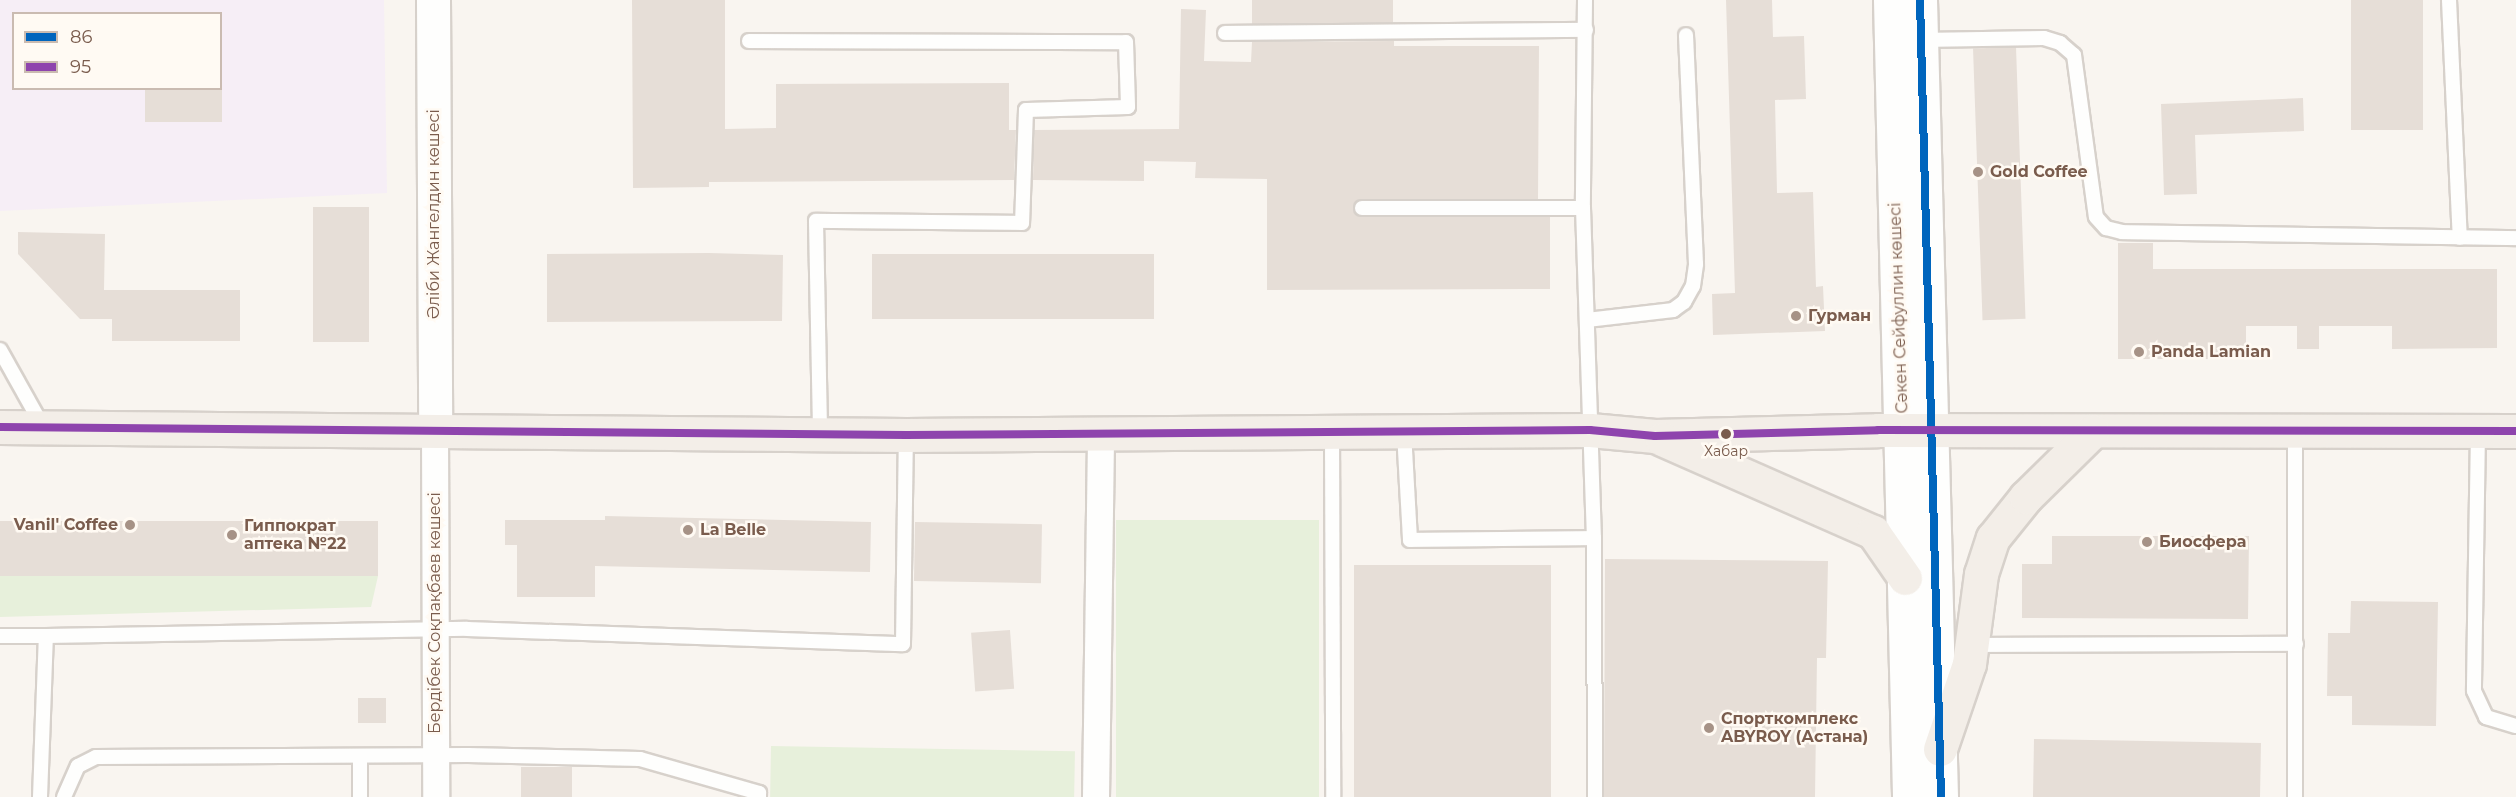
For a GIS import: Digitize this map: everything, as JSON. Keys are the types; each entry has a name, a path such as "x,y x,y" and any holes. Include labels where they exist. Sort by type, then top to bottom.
{"main road":[{"name":"Әліби Жангелдин көшесі","path":"433,0 435,429"},
{"name":"Сәкен Сейфуллин көшесі","path":"1890,0 1940,749 1941,797"},
{"name":"Сәкен Сейфуллин көшесі","path":"1909,797 1905,578 1918,431 1920,0"},
{"path":"0,427 435,429 820,435 1590,430 1655,436 1918,431 2516,431"},
{"path":"1940,749 1972,645 1981,574 1993,538 2026,497 2093,431"},
{"path":"1655,436 1873,532 1905,578"}],"street":[{"name":"Бердібек Соқпақбаев көшесі","path":"435,429 436,797"},
{"path":"1096,797 1101,434"}],"lane":[{"path":"1585,0 1583,208 1594,538 1595,797"},
{"path":"2449,0 2460,238"},
{"path":"1225,33 1586,30"},
{"path":"1587,320 1672,310 1684,303 1693,286 1686,35"},
{"path":"1921,40 2044,38 2060,43 2074,55 2096,217 2106,228 2122,232 2516,238"},
{"path":"749,41 1126,42 1128,107 1026,110 1022,223 816,220 820,435"},
{"path":"1362,208 1583,208"},
{"path":"0,350 43,427"},
{"path":"2295,431 2295,797"},
{"path":"2478,431 2474,691 2486,717 2516,726"},
{"path":"1332,432 1333,797"},
{"path":"1404,432 1410,540 1594,538"},
{"path":"0,636 434,629 903,644 906,435"},
{"path":"40,797 46,636"},
{"path":"1972,645 2296,644"},
{"path":"64,797 78,766 96,757 436,757 640,759 759,793 759,797"},
{"path":"360,758 360,797"}],"shaded area":[{"path":"0,0 384,0 387,193 0,211"}],"green space":[{"path":"1116,520 1319,520 1319,797 1116,797"},
{"path":"0,576 378,576 371,607 0,617"},
{"path":"771,746 1075,751 1074,797 770,797"}],"building":[{"path":"632,0 725,0 725,129 776,128 776,84 1009,83 1009,130 1016,130 1014,180 709,182 709,187 633,188"},
{"path":"1252,0 1393,0 1393,24 1252,24"},
{"path":"1726,0 1772,0 1773,37 1804,36 1806,99 1775,100 1777,193 1813,192 1816,287 1823,286 1825,331 1713,335 1712,294 1735,293"},
{"path":"2351,0 2423,0 2423,130 2351,130"},
{"path":"1181,9 1206,10 1204,61 1251,62 1252,42 1394,41 1394,46 1539,46 1538,199 1362,199 1353,209 1362,217 1550,217 1550,289 1267,290 1267,179 1195,178 1196,162 1144,161 1144,181 1033,180 1034,130 1179,129"},
{"path":"2016,47 2025,319 1983,320 1973,49"},
{"path":"145,90 222,90 222,122 145,122"},
{"path":"2303,98 2304,131 2195,135 2197,194 2164,195 2161,104"},
{"path":"313,207 369,207 369,342 313,342"},
{"path":"18,232 105,234 104,290 240,290 240,341 112,341 112,319 80,319 18,254"},
{"path":"2118,243 2153,243 2153,269 2497,269 2497,348 2392,349 2392,326 2319,326 2319,349 2297,349 2297,326 2246,326 2246,359 2118,359"},
{"path":"547,254 783,255 782,321 547,322"},
{"path":"872,254 1154,254 1154,319 872,319"},
{"path":"605,516 871,522 870,572 595,566 595,597 517,597 517,545 505,545 505,520 605,520"},
{"path":"0,521 378,521 378,576 0,576"},
{"path":"915,522 1042,524 1041,583 914,581"},
{"path":"2052,536 2249,536 2248,619 2022,618 2022,564 2052,564"},
{"name":"Спорткомплекс ABYROY (Астана)","path":"1605,559 1828,561 1826,658 1817,658 1815,797 1604,797"},
{"path":"1354,565 1551,565 1551,797 1354,797"},
{"path":"2351,601 2438,602 2436,726 2352,725 2352,696 2327,696 2328,633 2350,633"},
{"path":"1010,630 1014,689 975,692 971,633"},
{"path":"358,698 386,698 386,723 358,723"},
{"path":"2034,739 2261,743 2260,797 2033,797"},
{"path":"521,767 572,767 572,797 521,797"}],"transit line":[{"name":"86","path":"1920,0 1941,797"},
{"name":"95","path":"0,427 906,435 1590,430 1655,436 1878,430 2516,431"}],"place":[{"name":"Gold Coffee","path":"1978,172"},
{"name":"Гурман","path":"1796,316"},
{"name":"Panda Lamian","path":"2139,352"},
{"name":"Хабар","path":"1726,434"},
{"name":"Vanil' Coffee","path":"130,525"},
{"name":"La Belle","path":"688,530"},
{"name":"Гиппократ аптека №22","path":"232,535"},
{"name":"Биосфера","path":"2147,542"},
{"name":"Спорткомплекс ABYROY (Астана)","path":"1709,728"}]}
